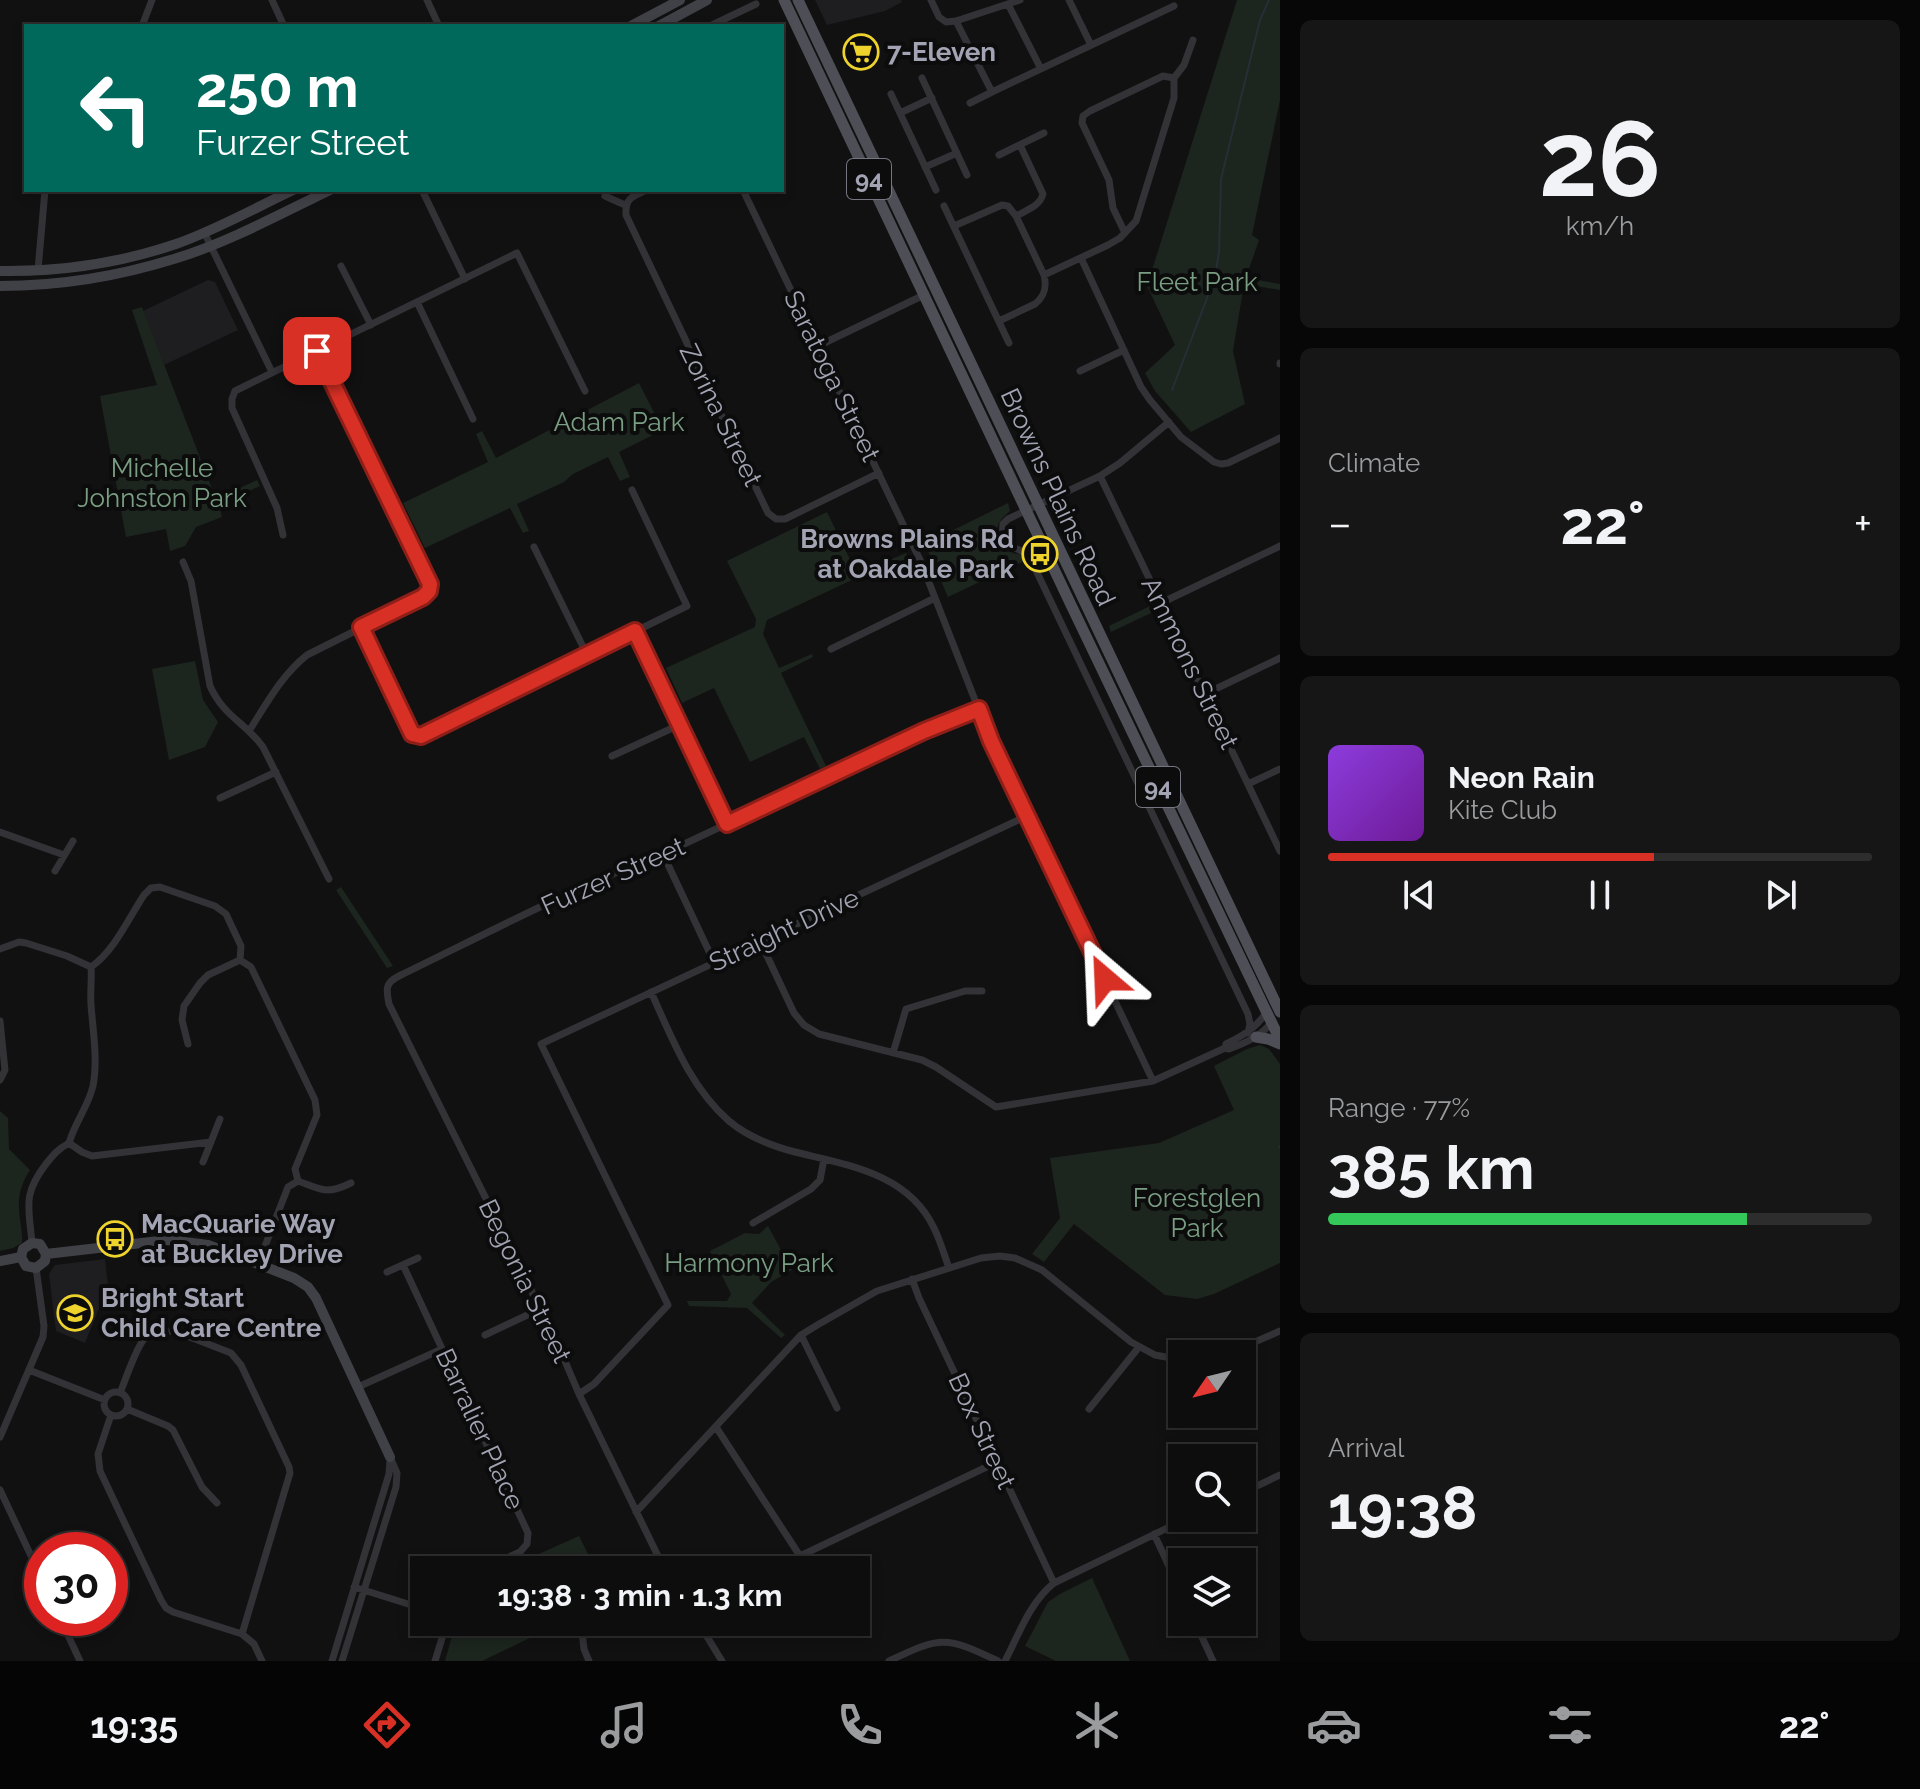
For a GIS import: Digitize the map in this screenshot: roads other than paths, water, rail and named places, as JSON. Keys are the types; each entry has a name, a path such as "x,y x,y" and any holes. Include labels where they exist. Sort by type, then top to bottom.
{"main road":[{"path":"635,24 680,0"},
{"path":"663,24 707,0"},
{"name":"Browns Plains Road","path":"785,0 930,292"},
{"name":"Browns Plains Road","path":"798,0 930,292 1280,1042"},
{"path":"0,271 76,266 145,253 204,232 289,192"},
{"path":"0,286 114,275 179,258 326,192"},
{"name":"Browns Plains Road","path":"1032,507 1279,1007"},
{"path":"1256,963 1280,987"},
{"path":"1269,1018 1279,1007"},
{"path":"1252,1035 1280,1042"},
{"path":"46,1254 168,1240 208,1245 294,1278 308,1287 316,1298 390,1457"},
{"path":"32,1243 40,1244 46,1254 43,1265 36,1268 26,1266 21,1257 23,1249 32,1243"},
{"path":"0,1261 21,1257"}],"street":[{"path":"143,24 152,0"},
{"path":"272,0 283,24"},
{"path":"427,0 438,24"},
{"path":"931,0 939,17 946,22 1020,0"},
{"path":"988,0 992,9"},
{"path":"1069,0 1091,45"},
{"path":"714,24 756,4"},
{"path":"1008,4 1041,69"},
{"path":"970,103 1174,6"},
{"path":"956,21 992,92"},
{"path":"1044,275 1108,245 1136,221 1174,98 1174,78 1184,65 1193,40"},
{"path":"1125,233 1113,208 1109,180 1082,123 1083,116 1163,76 1174,78"},
{"path":"922,78 967,175"},
{"path":"891,94 936,190"},
{"path":"900,113 932,98"},
{"path":"999,155 1044,133"},
{"path":"1016,216 1037,204 1043,194 1020,145"},
{"path":"925,167 957,153"},
{"path":"38,270 45,192"},
{"path":"423,192 465,279"},
{"path":"605,196 625,205 642,192"},
{"name":"Saratoga Street","path":"744,192 921,562 991,741 1153,1081"},
{"name":"Zorina Street","path":"625,205 626,215 768,513 776,519 785,519 879,473"},
{"path":"954,226 1002,205 1008,206 1016,216 1044,275 1045,291 1040,300 999,321"},
{"path":"944,206 1009,343"},
{"path":"204,232 272,372"},
{"path":"283,535 277,508 232,408 235,391 517,253 585,391"},
{"path":"1081,258 1141,387 1181,437 1221,464 1280,438"},
{"path":"341,266 371,325"},
{"path":"818,346 930,292"},
{"path":"417,302 473,419"},
{"path":"1080,371 1124,350"},
{"path":"249,731 282,679 307,655 423,597 429,591 430,584 317,351"},
{"path":"1032,507 1100,476 1169,422"},
{"name":"Ammons Street","path":"1100,476 1280,851"},
{"path":"361,627 407,726 412,734 421,736 687,606 632,490"},
{"name":"Browns Plains Road","path":"1032,507 1005,521 1001,529 1002,539 1007,545 1027,553 1032,562 1244,1007 1252,1035"},
{"path":"1161,603 1280,546"},
{"path":"534,547 587,655"},
{"path":"183,562 191,581 210,686 217,702 263,747 329,879"},
{"path":"429,591 441,595"},
{"path":"831,649 935,598"},
{"path":"635,631 727,824"},
{"path":"1205,694 1280,658"},
{"name":"Furzer Street","path":"386,991 390,981 399,976 607,876 663,854 924,731 979,709"},
{"path":"612,756 679,725"},
{"path":"1248,784 1280,769"},
{"path":"220,798 276,772"},
{"name":"Straight Drive","path":"579,1394 594,1384 668,1305 541,1044 1027,816"},
{"path":"0,832 64,855"},
{"path":"55,871 73,841"},
{"path":"663,854 714,962"},
{"path":"91,967 109,950 144,895 151,888 160,887 215,906 226,914 241,946 240,960"},
{"path":"760,941 794,1013 804,1025 819,1034 922,1060 996,1107 1153,1081 1225,1048 1229,1049 1252,1035 1269,1018"},
{"path":"0,949 19,942 26,943 91,967"},
{"path":"188,1044 182,1020 184,1006 208,975 240,960"},
{"path":"240,960 251,967 315,1100 317,1115 295,1169 298,1181"},
{"path":"32,1243 28,1201 34,1178 58,1149 69,1143 89,1100 95,1071 91,967"},
{"name":"Begonia Street","path":"386,991 389,1004 531,1289 538,1310 553,1333 579,1394 659,1556"},
{"path":"893,1053 906,1009 965,991 982,991"},
{"path":"651,992 700,1091 731,1123 777,1147 864,1170 902,1189 933,1225 949,1268"},
{"path":"0,1021 5,1070 0,1080"},
{"path":"203,1162 220,1119"},
{"path":"69,1143 92,1156 211,1142"},
{"path":"753,1223 811,1189 820,1180 824,1159"},
{"path":"298,1181 326,1191 334,1191 351,1183"},
{"path":"258,1264 288,1187 298,1181"},
{"path":"636,1512 801,1335 877,1291 981,1258 1000,1256 1029,1263 1042,1270 1131,1342 1155,1355 1168,1357"},
{"path":"387,1272 418,1258"},
{"name":"Barralier Place","path":"403,1265 528,1533 527,1544 511,1556"},
{"path":"1,1435 43,1337 36,1268"},
{"name":"Box Street","path":"912,1279 1054,1583"},
{"path":"485,1335 538,1310"},
{"path":"1256,1341 1280,1331"},
{"path":"120,1393 143,1340 152,1334 177,1332 231,1353 241,1365 290,1473 242,1634"},
{"path":"801,1335 837,1408"},
{"path":"1089,1409 1139,1347"},
{"path":"358,1387 442,1349"},
{"path":"29,1370 105,1400"},
{"path":"120,1393 126,1398 127,1409 119,1416 111,1415 104,1407 105,1400 109,1394 120,1393"},
{"path":"127,1409 173,1430 202,1487 217,1503"},
{"path":"111,1415 98,1454 100,1471 161,1600 173,1612 242,1634 254,1644 262,1661"},
{"path":"716,1427 800,1556 997,1462"},
{"path":"332,1661 389,1474 390,1457"},
{"path":"342,1661 396,1487 397,1473 390,1457"},
{"path":"1256,1486 1280,1475"},
{"path":"0,1490 24,1541"},
{"path":"1005,1661 1043,1592 1054,1583 1168,1527"},
{"path":"1154,1534 1168,1564"},
{"path":"354,1587 410,1605"},
{"path":"68,1636 80,1661"},
{"path":"435,1661 443,1636"},
{"path":"582,1636 586,1660"},
{"path":"707,1636 722,1661"},
{"path":"1201,1636 1213,1661"},
{"path":"889,1661 939,1640 965,1645 998,1661"}],"waterway":[{"path":"1172,390 1215,277 1219,252 1221,179 1260,20 1269,0"}],"place":[{"name":"7-Eleven","path":"861,52"},
{"name":"Browns Plains Rd at Oakdale Park","path":"1040,554"},
{"name":"MacQuarie Way at Buckley Drive","path":"115,1239"},
{"name":"Bright Start Child Care Centre","path":"75,1313"}],"park label":[{"name":"Fleet Park","path":"1197,282"},
{"name":"Adam Park","path":"619,422"},
{"name":"Michelle Johnston Park","path":"162,483"},
{"name":"Forestglen Park","path":"1197,1213"},
{"name":"Harmony Park","path":"749,1263"}]}
